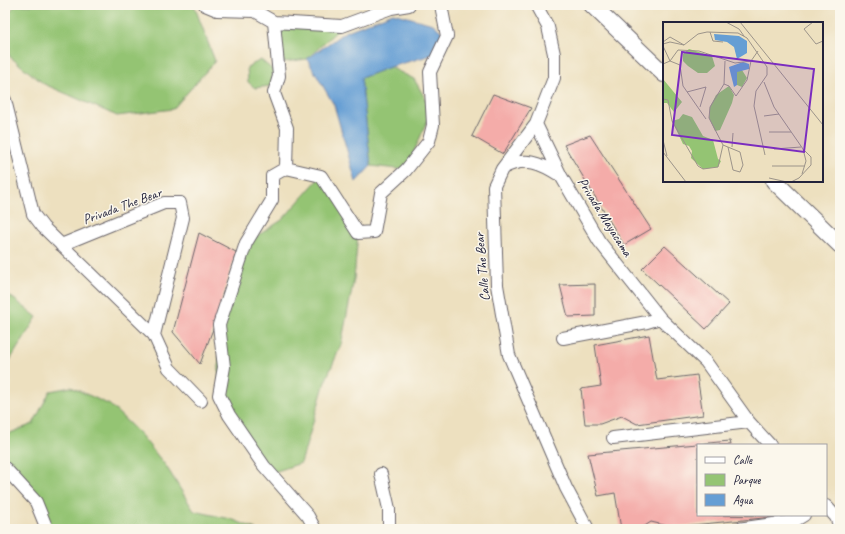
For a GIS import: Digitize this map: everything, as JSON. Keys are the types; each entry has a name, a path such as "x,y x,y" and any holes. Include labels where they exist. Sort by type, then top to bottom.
{"street":[{"path":"205,5 217,10 255,11 274,22 342,26 391,8 409,5"},
{"path":"315,529 308,516 264,466 229,415 219,395 224,367 219,325 246,243 272,200 272,176 286,168 321,176 358,233 374,232 381,193 406,170 429,141 433,125 430,72 447,36 441,5"},
{"name":"Calle The Bear","path":"536,5 548,27 554,54 554,78 536,124 502,169 494,186 493,202 497,285 509,355 566,488 588,529"},
{"path":"592,5 663,73"},
{"path":"274,22 279,76 274,93 287,128 286,168"},
{"path":"5,100 33,214 42,227 154,335 169,368 201,401"},
{"name":"Privada Mayacama","path":"536,124 562,176 599,241 660,318 706,362 749,422 769,444"},
{"path":"502,169 514,162 530,161 543,164 562,176"},
{"path":"775,182 840,245"},
{"name":"Privada The Bear","path":"61,245 164,203 180,203 183,218 154,335"},
{"path":"563,338 647,322 660,318"},
{"path":"613,438 749,422"},
{"path":"5,468 36,502 47,529"},
{"path":"381,474 389,509 389,529"},
{"path":"827,507 839,521"},
{"path":"738,529 794,521 802,516"}],"green space":[{"path":"15,5 194,5 215,61 173,109 117,116 44,84 9,56 9,13"},
{"path":"274,22 342,26 307,59 277,63"},
{"path":"261,60 278,74 270,86 255,88 248,82 247,67"},
{"path":"390,67 414,79 432,110 406,170 371,166 361,78"},
{"path":"321,176 358,233 354,279 341,345 325,382 301,463 271,473 219,395 219,325 246,243 282,220"},
{"path":"5,292 37,317 5,368"},
{"path":"71,387 110,405 140,434 166,466 194,511 231,519 256,529 47,529 36,502 5,468 5,435 33,424 50,391"}],"water":[{"path":"393,13 433,24 443,33 435,54 390,67 361,78 371,166 356,182 334,105 307,59 345,32"}],"building":[{"path":"493,94 531,108 503,154 472,136"},
{"path":"590,135 651,229 624,245 564,145"},
{"path":"199,233 236,252 216,321 200,364 173,332"},
{"path":"665,246 729,304 706,329 642,269"},
{"path":"595,284 595,316 568,317 560,285"},
{"path":"649,335 657,380 697,375 703,415 637,424 622,416 600,424 585,424 581,389 601,386 595,345"},
{"path":"730,441 731,444 697,444"},
{"path":"697,444 697,516 784,516 672,527 651,522 640,529 621,529 615,493 598,496 588,454"}]}
